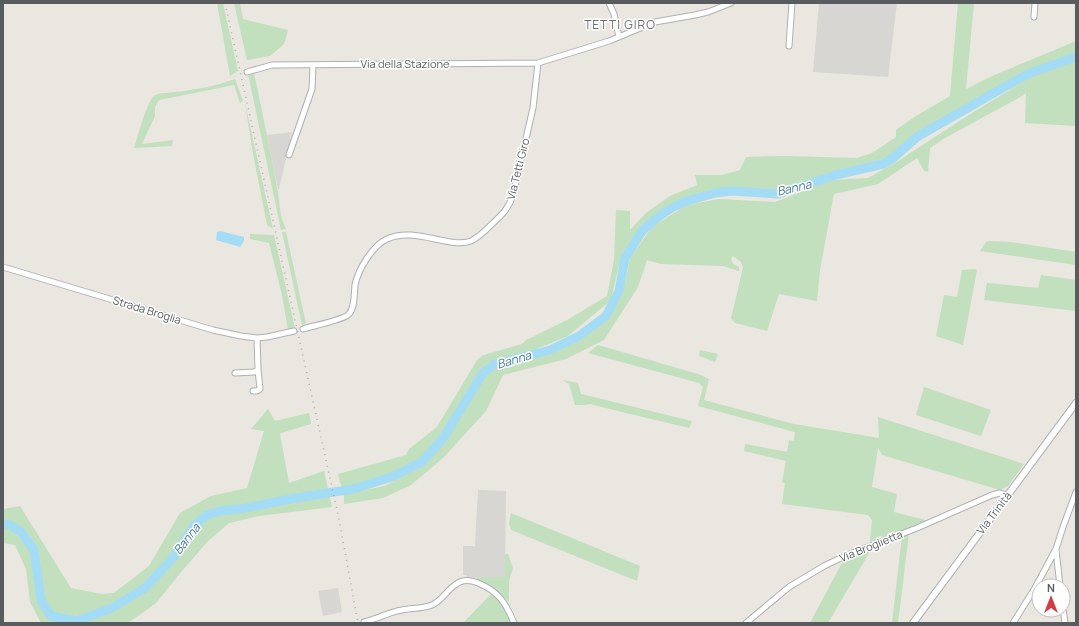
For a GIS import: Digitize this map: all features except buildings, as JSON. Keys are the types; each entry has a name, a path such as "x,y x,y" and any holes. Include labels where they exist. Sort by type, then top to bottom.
{"street":[{"path":"608,3 614,14 619,37"},
{"path":"538,63 592,47 655,22 708,12 731,3"},
{"path":"789,46 792,3"},
{"path":"1034,17 1035,3"},
{"name":"Via della Stazione","path":"247,72 272,65 538,63"},
{"name":"Via Tetti Giro","path":"303,329 350,314 359,272 375,249 387,239 397,236 418,235 458,242 470,241 482,233 505,212 513,195 529,127 538,63"},
{"path":"289,155 312,89 313,65"},
{"name":"Strada Broglia","path":"3,267 212,330 257,338 294,331"},
{"path":"253,391 258,391 260,389 257,338"},
{"path":"235,373 254,372 258,370"},
{"name":"Via Trinità","path":"913,623 1076,403"},
{"path":"1013,623 1035,588 1056,549 1076,492"},
{"name":"Via Broglietta","path":"746,623 789,587 830,563 917,528 992,495 1000,493 1007,496"},
{"path":"1056,549 1059,578"},
{"path":"364,622 400,610 424,607 433,604 444,596 454,585 461,582 472,581 488,588 497,595 507,608 514,623"}],"shaded area":[{"path":"819,3 897,3 888,77 813,72"},
{"path":"292,132 279,189 278,189 267,135"},
{"path":"478,490 506,491 505,577 467,578 467,575 463,575 463,546 475,546"},
{"path":"338,588 342,612 323,616 318,591"}],"green space":[{"path":"217,3 223,3 238,71 230,76"},
{"path":"234,3 240,3 243,19 288,30 284,44 270,56 247,60"},
{"path":"958,3 974,3 966,89 990,77 1076,41 1076,53 1016,77 914,137 889,157 848,171 824,176 792,188 767,192 712,189 685,199 660,212 642,227 625,254 619,265 611,300 568,336 529,352 493,361 481,372 443,434 423,458 392,476 342,489 338,474 406,455 409,449 437,427 477,360 483,355 522,344 526,340 569,319 607,296 614,260 616,210 630,211 630,230 647,212 670,196 697,185 695,175 722,175 740,170 746,157 784,156 857,158 872,153 896,137 896,130 950,96"},
{"path":"1076,59 1076,126 1025,123 1026,93 945,138 930,148 928,172 924,171 917,158 878,184 834,194 820,270 817,301 779,294 767,331 735,323 731,318 743,268 741,262 733,256 731,258 733,264 739,267 739,271 723,266 661,264 647,260 638,287 604,340 566,359 503,375 486,411 443,458 411,485 383,498 344,504 344,494 385,486 423,465 445,441 485,377 495,367 549,354 579,340 608,318 625,284 630,258 652,227 687,205 719,199 775,202 832,180 868,178 898,161 1034,75"},
{"path":"254,73 281,214 286,229 281,230 248,74"},
{"path":"235,79 243,101 240,103 234,85 159,100 155,107 155,116 142,144 173,140 172,146 134,148 145,113 154,96 161,93 183,91 220,84"},
{"path":"245,103 273,229 267,225"},
{"path":"282,232 286,232 306,324 302,325"},
{"path":"250,234 274,235 295,328 288,330 282,295 269,243 250,239"},
{"path":"986,242 1011,242 1076,252 1076,265 980,251"},
{"path":"962,270 977,270 963,345 936,336 944,295 957,297"},
{"path":"1041,275 1076,280 1076,311 984,300 987,283 1038,288"},
{"path":"598,345 698,374 709,379 704,400 794,424 879,438 878,417 1024,464 1008,486 1000,490 882,455 878,448 872,487 897,494 894,512 929,521 873,543 870,541 872,520 868,515 782,504 785,483 782,482 786,461 744,451 745,444 787,452 789,440 794,441 795,432 698,406 703,387 699,383 588,353"},
{"path":"700,350 718,354 715,362 699,356"},
{"path":"562,380 578,383 581,394 692,421 689,428 589,404 575,405 569,384"},
{"path":"924,387 991,410 981,436 916,415"},
{"path":"268,409 275,421 309,413 311,424 280,434 289,483 324,471 332,507 259,516 229,523 208,541 156,603 128,623 41,623 30,602 26,569 15,545 3,543 3,509 20,506 71,588 101,594 114,593 149,566 180,513 211,496 247,488 264,431 251,429"},
{"path":"511,513 640,566 637,581 511,530 509,524"},
{"path":"909,533 898,623 892,623 902,536"},
{"path":"872,548 828,623 810,623 845,557"},
{"path":"505,554 508,554 513,568 509,581 509,602 494,589 477,581 477,577 505,577"},
{"path":"492,593 504,606 511,623 463,623"}],"water":[{"path":"220,231 244,237 244,241 240,247 216,240 217,232"}],"waterway":[{"name":"Banna","path":"3,524 10,525 21,532 34,550 41,600 51,616 77,621 112,608 145,588 173,558 194,526 207,515 220,511 246,508 353,489 392,477 422,462 444,437 483,373 495,364 550,350 579,336 606,316 619,291 625,258 643,230 672,208 687,201 715,193 731,191 778,194 836,175 883,164 892,159 917,137 999,90 1030,73 1076,57"}],"railway":[{"path":"225,3 339,519 358,623"}],"district":[{"name":"TETTI GIRO","path":"620,25"}]}
